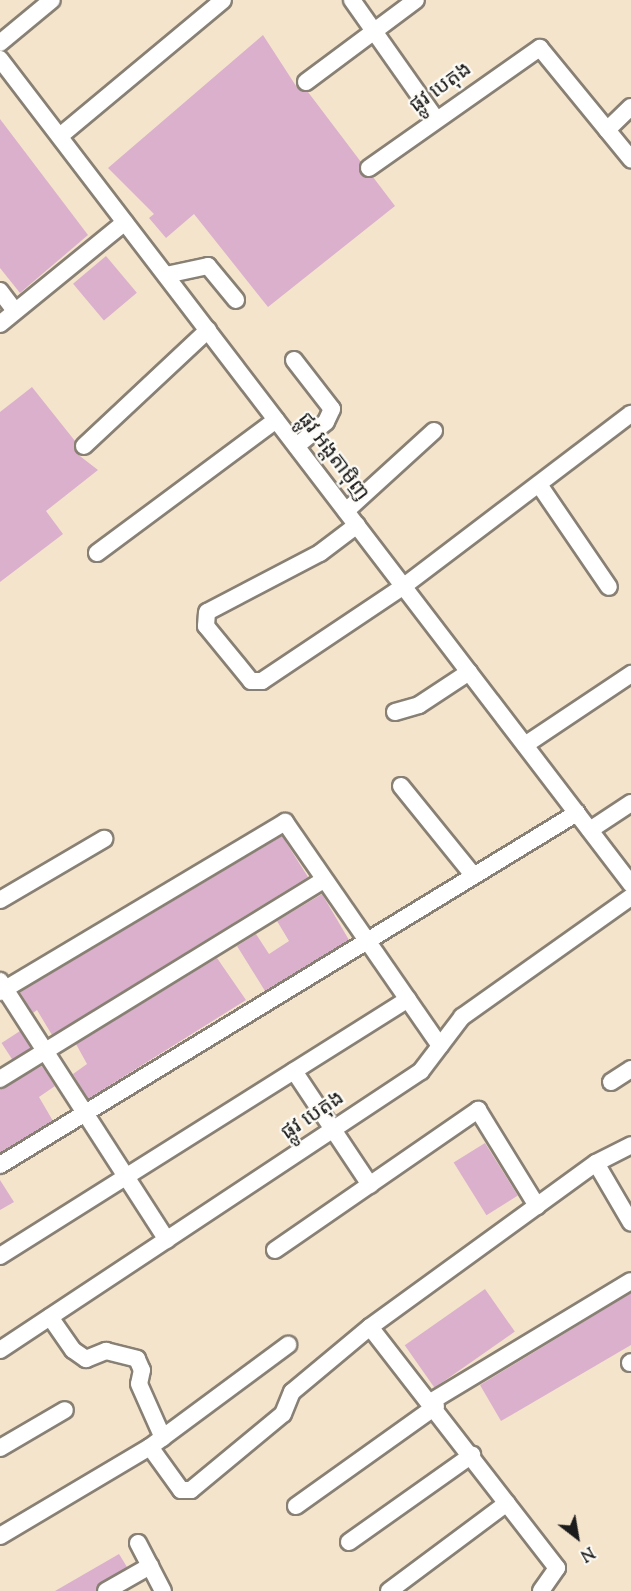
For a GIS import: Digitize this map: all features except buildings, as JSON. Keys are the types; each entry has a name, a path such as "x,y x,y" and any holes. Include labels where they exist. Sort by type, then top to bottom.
{"street":[{"path":"0,43 52,0"},
{"path":"60,136 223,0"},
{"path":"352,0 436,119"},
{"path":"306,82 416,0"},
{"name":"ផ្លូវ បេតុង","path":"369,168 540,48 607,130"},
{"name":"ផ្លូវ អង្តតាម៉ិញ","path":"0,59 631,884"},
{"path":"631,107 607,130 631,159"},
{"path":"0,324 125,222"},
{"path":"166,275 208,266 236,300"},
{"path":"0,291 15,311"},
{"path":"84,446 208,330"},
{"path":"294,360 332,409 326,422 297,446"},
{"path":"357,525 320,553 207,612 206,626 256,682 404,586 540,486 631,414"},
{"path":"98,554 276,420"},
{"path":"346,511 434,431"},
{"path":"540,486 609,586"},
{"path":"395,712 419,705 469,672"},
{"path":"525,745 631,674"},
{"path":"401,786 473,875"},
{"path":"590,830 631,803"},
{"path":"0,1165 364,939 577,813"},
{"path":"167,1240 2,987 278,823 289,825 364,939 440,1046"},
{"path":"0,900 104,839"},
{"path":"0,1079 324,880"},
{"name":"ផ្លូវ បេតុង","path":"0,1350 421,1071 462,1017 631,897"},
{"path":"0,1256 408,999"},
{"path":"611,1082 631,1069"},
{"path":"294,1071 370,1185"},
{"path":"275,1250 478,1110 537,1206"},
{"path":"50,1317 73,1350 86,1359 106,1351 137,1359 142,1370 139,1384 156,1442 181,1490 191,1490 283,1414 292,1392 370,1327 596,1163 631,1144"},
{"path":"596,1163 631,1223"},
{"path":"296,1506 434,1403 631,1281"},
{"path":"370,1327 434,1403 557,1568 541,1591"},
{"path":"0,1536 156,1442 288,1345"},
{"path":"0,1448 65,1410"},
{"path":"349,1542 472,1455"},
{"path":"389,1591 507,1503"},
{"path":"138,1543 164,1591"},
{"path":"106,1591 150,1566"}]}
